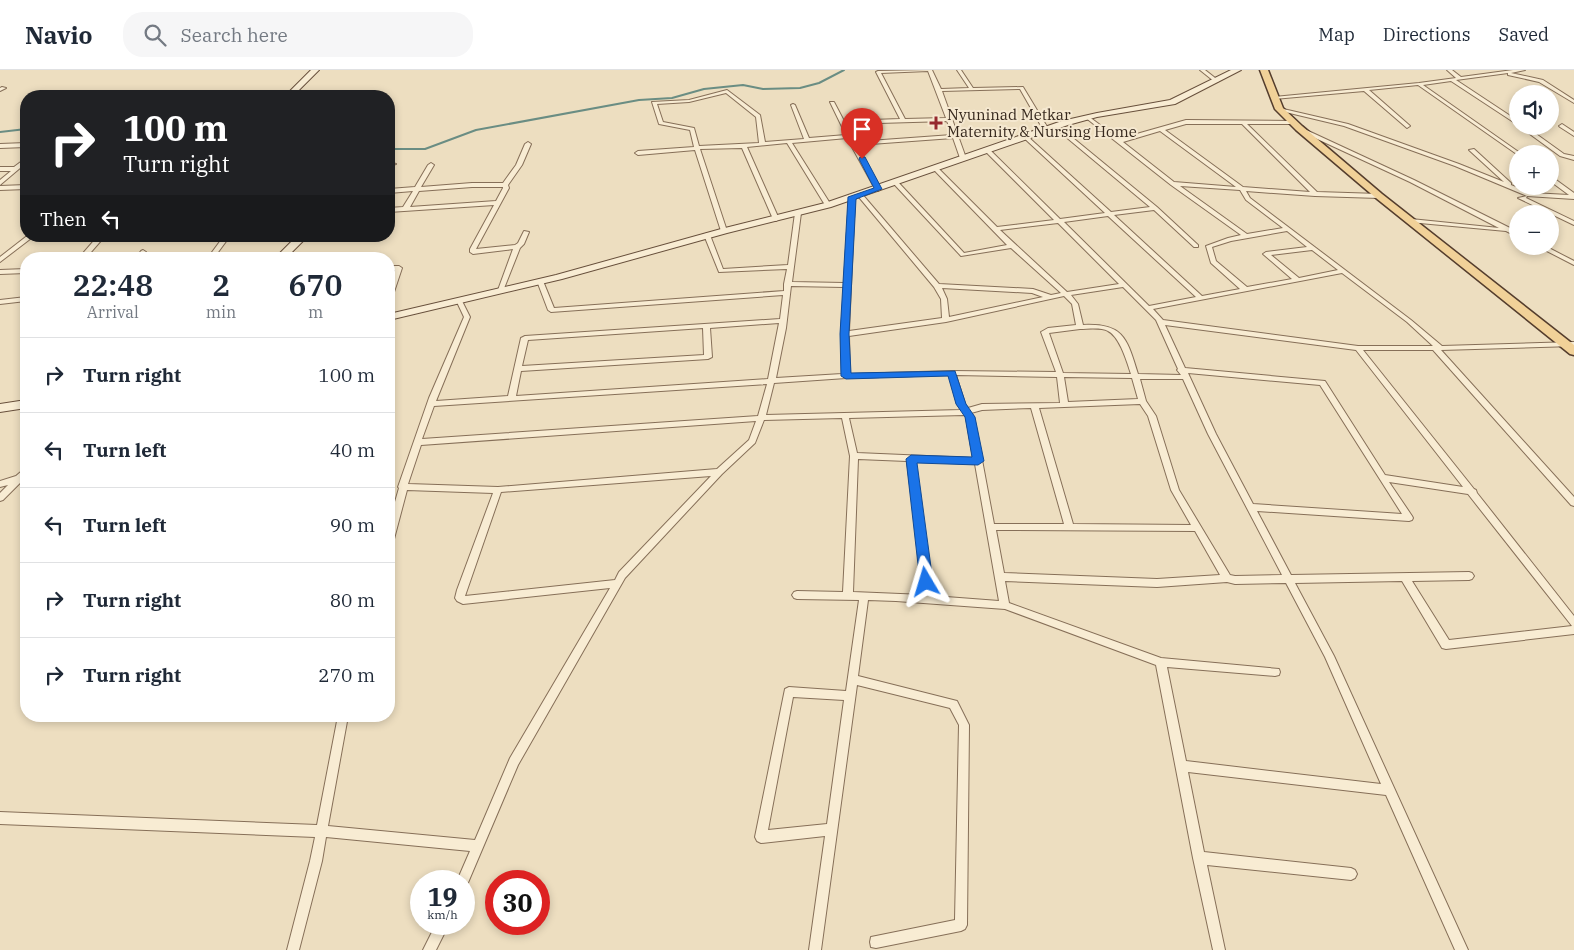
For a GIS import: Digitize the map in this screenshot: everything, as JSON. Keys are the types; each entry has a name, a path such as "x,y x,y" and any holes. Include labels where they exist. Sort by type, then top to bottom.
{"main road":[{"path":"295,90 315,70"},
{"path":"395,316 540,281 708,235 828,205 1056,126 1088,117 1172,102 1237,70"},
{"path":"1264,70 1279,109 1296,125 1379,196 1570,344 1574,351"},
{"path":"286,252 297,242"},
{"path":"0,408 20,405"}],"street":[{"path":"903,120 878,72 930,70 963,158"},
{"path":"959,70 971,88"},
{"path":"1202,70 1216,81"},
{"path":"1449,70 1461,78"},
{"path":"1488,70 1494,75"},
{"path":"1274,98 1419,84 1523,70"},
{"path":"1505,73 1541,81 1574,102"},
{"path":"1452,80 1509,118"},
{"path":"1419,84 1509,148"},
{"path":"939,90 1021,88 1046,130"},
{"path":"1365,90 1407,126"},
{"path":"724,231 692,129 661,123 654,103 688,101 727,92 758,116 762,143"},
{"path":"832,104 878,189"},
{"path":"793,105 807,139"},
{"path":"1279,109 1346,125 1509,186"},
{"path":"1088,117 1173,184 1247,236"},
{"path":"842,123 949,119"},
{"path":"1119,141 1186,122 1244,122 1296,125 1412,181 1507,230"},
{"path":"1244,122 1315,194"},
{"path":"1056,126 1155,208 1196,246"},
{"path":"1562,126 1574,134"},
{"path":"1161,129 1241,188 1248,198 1344,271 1437,348 1574,503"},
{"path":"1534,135 1562,154 1574,158"},
{"path":"638,153 850,136"},
{"path":"854,144 955,136"},
{"path":"1026,137 1201,298"},
{"path":"789,142 828,205"},
{"path":"517,247 473,252 506,185 519,165 528,144"},
{"path":"0,146 20,145"},
{"path":"744,146 776,219"},
{"path":"987,150 1161,322 1183,373 1250,507 1330,656 1462,950"},
{"path":"1472,150 1509,184"},
{"path":"0,182 20,165"},
{"path":"406,208 431,165"},
{"path":"0,169 16,169"},
{"path":"936,169 1012,246 1066,294 1075,304 1080,327"},
{"path":"896,183 963,255 1012,246"},
{"path":"1173,184 1315,194 1379,196"},
{"path":"395,190 506,185"},
{"path":"1559,185 1574,196"},
{"path":"0,188 20,187"},
{"path":"1574,196 1530,195 1521,198 1574,223"},
{"path":"846,376 847,285 856,196"},
{"path":"856,196 937,286 944,300 946,320"},
{"path":"395,209 498,203"},
{"path":"996,229 1155,208"},
{"path":"468,870 514,762 622,575 719,472 752,441 761,418 771,380 783,321 798,213"},
{"path":"1411,221 1507,230"},
{"path":"1246,290 1213,262 1208,246 1247,236 1289,230"},
{"path":"501,290 517,247 521,244 526,232"},
{"path":"708,235 721,271 790,267"},
{"path":"0,260 23,242"},
{"path":"87,252 97,242"},
{"path":"1298,280 1266,254 1314,248"},
{"path":"1558,255 1574,263"},
{"path":"395,268 399,268 395,280"},
{"path":"0,272 20,271"},
{"path":"1148,308 1344,271"},
{"path":"540,281 551,310 787,288 847,285"},
{"path":"845,334 946,320 1050,297 1124,285"},
{"path":"937,286 1033,291 1050,297"},
{"path":"0,302 20,300"},
{"path":"395,515 402,487 446,362 467,317 459,300"},
{"path":"511,399 525,338 783,321"},
{"path":"1161,322 1358,348 1570,344"},
{"path":"518,369 708,358 706,326"},
{"path":"1064,405 1060,374 1044,332 1080,327 1110,329 1118,334 1136,376 1142,401 1152,416 1175,490 1227,578"},
{"path":"1358,348 1574,623"},
{"path":"431,404 771,380 952,373 1136,376 1183,373 1322,383 1409,518 1250,507"},
{"path":"952,373 965,412 970,417 1005,605"},
{"path":"418,442 761,418 965,412 982,407 1142,401"},
{"path":"1034,406 1069,527"},
{"path":"845,416 854,456 848,596"},
{"path":"854,456 978,461"},
{"path":"911,459 929,599"},
{"path":"402,487 498,490 719,472"},
{"path":"1382,478 1473,492"},
{"path":"0,484 19,479"},
{"path":"0,498 19,479"},
{"path":"498,490 460,598 463,600 617,583"},
{"path":"990,527 1197,528"},
{"path":"1000,577 1157,583 1227,578 1235,580 1468,576"},
{"path":"1405,577 1446,645 1574,630"},
{"path":"797,595 929,599 1005,605 1161,662 1275,672"},
{"path":"814,950 864,596"},
{"path":"1161,662 1219,950"},
{"path":"852,679 953,704 964,725 961,925 876,942"},
{"path":"831,829 761,837 788,692 850,696"},
{"path":"293,950 316,861 342,722"},
{"path":"1181,766 1390,790"},
{"path":"0,818 322,831 478,846"},
{"path":"1199,858 1351,874"},
{"path":"429,950 436,935"}],"waterway":[{"path":"395,149 425,149 476,130 639,100 672,98 704,89 743,85 763,89 800,88 819,83 844,70"},
{"path":"0,132 20,130"}],"place":[{"name":"Nyuninad Metkar Maternity & Nursing Home","path":"936,123"}],"route":[{"path":"862,159 878,189 852,197 845,334 846,376 952,373 961,404 970,417 978,461 911,459 926,582"}]}
